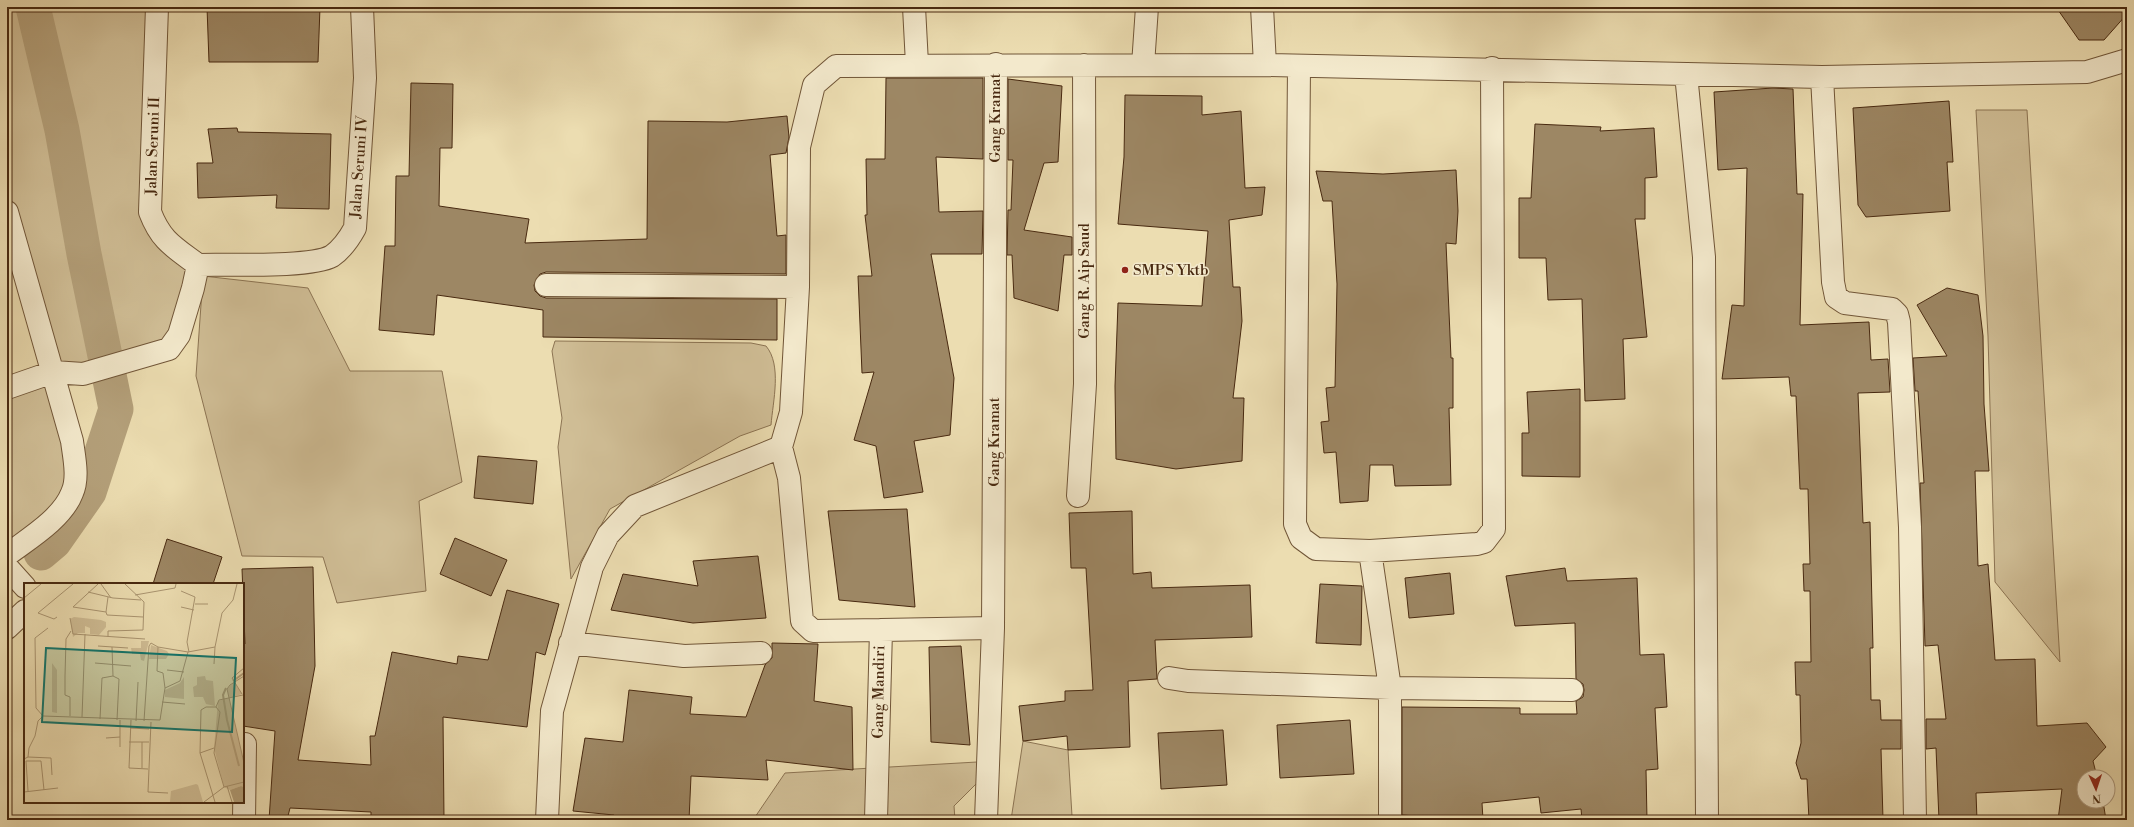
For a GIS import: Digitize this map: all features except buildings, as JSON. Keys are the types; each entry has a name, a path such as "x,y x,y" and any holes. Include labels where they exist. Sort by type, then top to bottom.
{"street":[{"name":"Jalan Seruni II","path":"157,7 150,212 155,227 163,239 198,265"},
{"name":"Jalan Seruni IV","path":"198,265 305,263 331,256 348,241 355,228 365,78 362,7"},
{"path":"914,7 917,64"},
{"path":"1143,65 1147,7"},
{"path":"1262,7 1266,65"},
{"path":"547,820 552,711 592,567 608,535 635,506 781,447 791,412 798,287 799,147 814,85 836,66 917,64 1266,65 1299,67 1492,68 1822,77 2087,72 2127,60"},
{"name":"Gang Kramat","path":"986,820 993,628 996,64"},
{"name":"Gang R. Aip Saud","path":"1078,496 1085,384 1084,65"},
{"path":"1299,67 1295,524 1301,538 1316,549 1370,551 1477,544 1484,542 1494,529 1492,68"},
{"path":"1686,74 1704,257 1707,820"},
{"path":"1822,77 1836,297 1845,303 1892,309 1897,314 1899,322 1910,527 1915,820"},
{"path":"7,212 72,441 75,470 72,493 52,522 7,555"},
{"path":"7,388 53,372 83,374 92,372 169,348 178,335 193,288 198,265"},
{"path":"546,285 798,287"},
{"name":"Gang Mandiri","path":"781,447 789,478 802,621 813,631 881,630 876,820"},
{"path":"1370,551 1390,688 1390,820"},
{"path":"7,567 24,586"},
{"path":"7,628 24,612"},
{"path":"881,630 993,628"},
{"path":"570,643 684,656 761,653"},
{"path":"1170,678 1188,681 1390,688 1572,690"},
{"path":"244,820 245,744"}],"shaded area":[{"path":"7,7 157,7 150,212 198,265 179,335 53,372 7,212","holes":["50,82 62,130 97,315"]},
{"path":"1976,110 2027,110 2060,662 1995,582 1988,336"},
{"path":"203,276 308,288 350,371 442,371 462,482 419,501 426,591 337,603 323,557 242,556 196,376"},
{"path":"555,341 751,343 766,346 774,363 775,373 775,394 771,425 740,436 610,509 571,579 558,447 562,418 552,351"},
{"path":"53,372 72,493 7,555 7,388"},
{"path":"1023,741 1068,750 1072,816 1171,816 1171,820 1011,820"},
{"path":"977,762 977,783 954,806 955,820 753,820 785,773"}],"waterway":[{"path":"33,7 62,130 84,254 116,409 89,492 54,542 41,553"}],"place":[{"name":"SMPS Yktb","path":"1125,270"}]}
